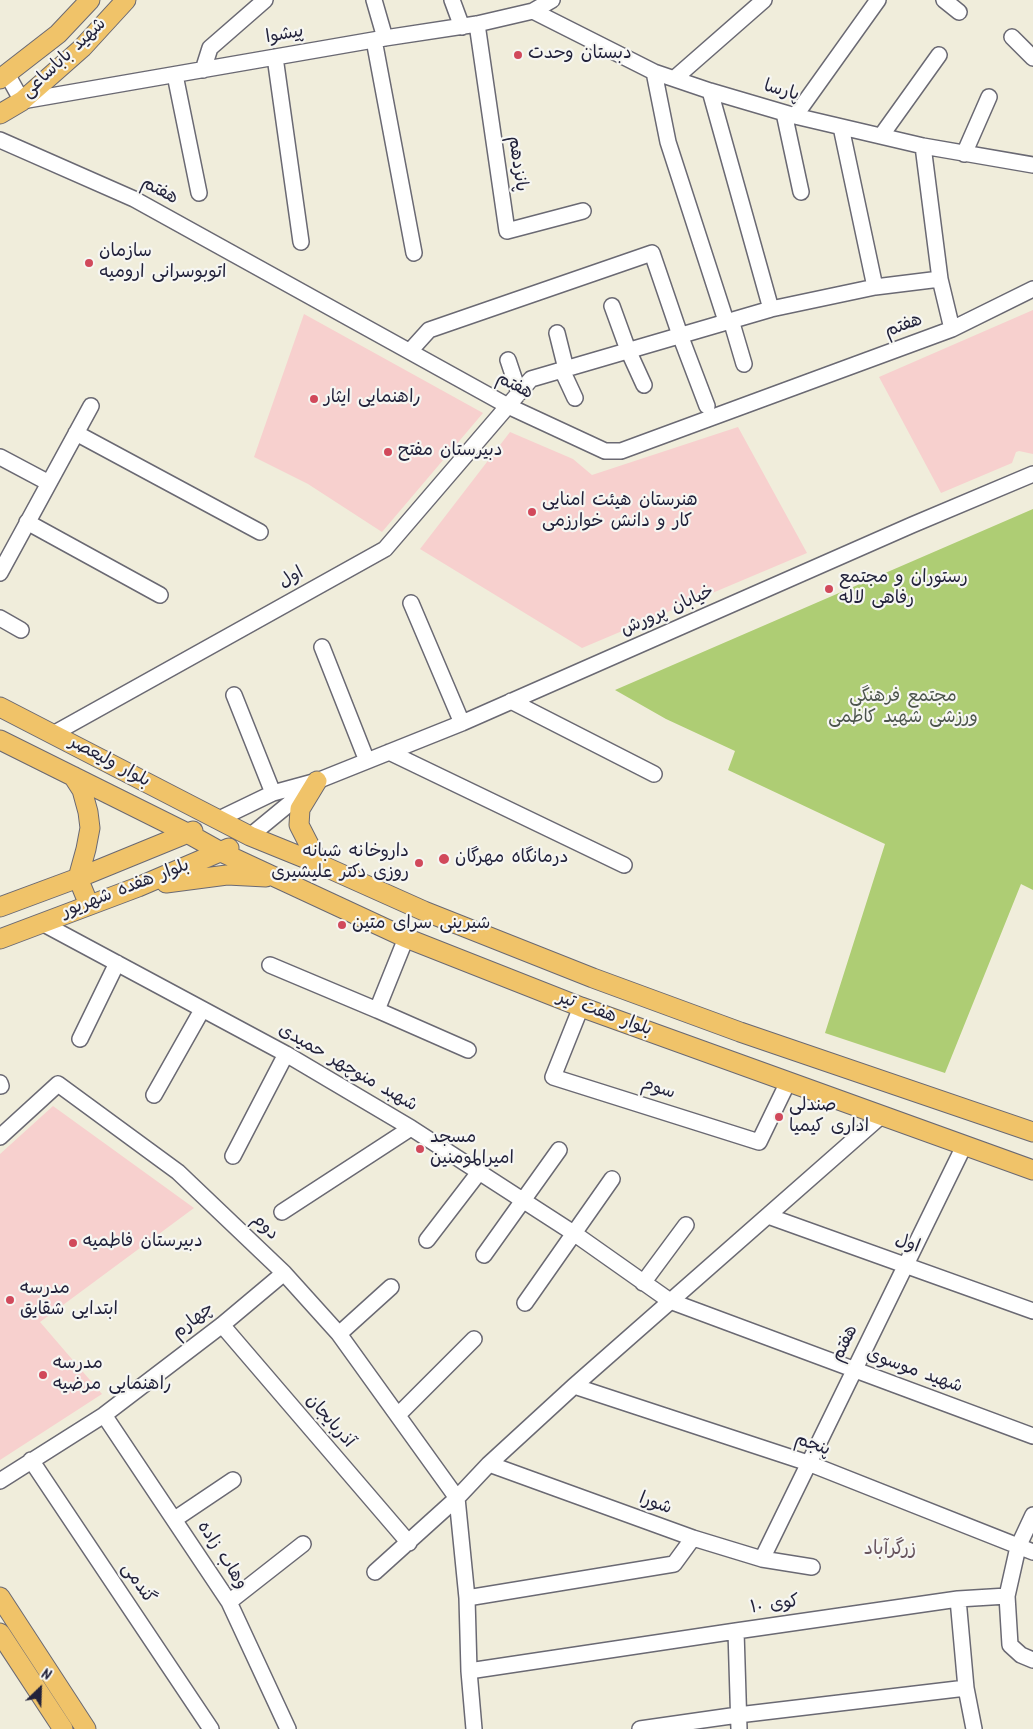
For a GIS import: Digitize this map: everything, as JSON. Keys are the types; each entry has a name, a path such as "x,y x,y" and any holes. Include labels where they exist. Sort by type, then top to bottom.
{"main road":[{"name":"شهید باباساعی","path":"4,76 58,34 90,0"},
{"name":"شهید باباساعی","path":"0,114 22,101 82,48 126,0"},
{"name":"بلوار ولیعصر","path":"0,708 217,820"},
{"name":"بلوار ولیعصر","path":"0,740 187,833"},
{"path":"74,776 82,790 90,828 78,878 89,905"},
{"path":"316,781 300,809 299,825 319,864"},
{"name":"بلوار هفده شهریور","path":"0,907 78,878 217,820"},
{"name":"بلوار هفت تیر","path":"217,820 424,912 593,978 740,1032 1033,1132"},
{"name":"بلوار هفت تیر","path":"187,833 221,852 406,938 581,1007 1033,1170"},
{"name":"بلوار هفده شهریور","path":"0,939 138,887 221,852 250,836"},
{"path":"138,887 227,875 277,877"},
{"path":"730,1061 740,1032"},
{"path":"0,1597 86,1729"},
{"path":"0,1633 63,1729"}],"street":[{"path":"203,70 210,48 265,0"},
{"path":"374,0 414,253"},
{"path":"452,0 470,26"},
{"name":"پیشوا","path":"22,101 380,39 470,26 533,11 552,0"},
{"path":"675,78 764,0"},
{"path":"801,192 789,115 878,0"},
{"path":"944,0 959,12"},
{"name":"پارسا","path":"533,11 654,72 710,91 789,115 840,127 964,154 1033,165"},
{"name":"پانزدهم","path":"470,26 507,230 583,211"},
{"path":"1012,37 1033,58"},
{"path":"881,136 938,54"},
{"path":"275,57 301,242"},
{"path":"654,72 668,142 744,364"},
{"path":"175,75 199,193"},
{"path":"4,76 22,101"},
{"path":"710,91 771,308"},
{"path":"964,154 989,97"},
{"path":"840,127 874,287"},
{"name":"هفتم","path":"0,140 134,199 410,350 508,406 605,451 621,451 952,329 1033,289"},
{"path":"924,146 940,279 952,329"},
{"path":"410,350 429,330 652,253 707,406"},
{"name":"اول","path":"53,734 385,549 531,379 771,308 874,287 940,279"},
{"path":"612,306 628,350 644,385"},
{"path":"557,333 564,369 575,398"},
{"path":"508,360 519,393"},
{"path":"0,573 91,406"},
{"path":"76,433 260,532"},
{"path":"0,457 49,484"},
{"name":"خیابان پرورش","path":"217,820 273,793 316,781 462,723 912,525 1033,474"},
{"path":"27,522 160,596"},
{"path":"411,603 462,723"},
{"path":"0,618 21,630"},
{"path":"322,647 368,761"},
{"path":"234,695 273,793"},
{"path":"511,701 654,774"},
{"path":"389,752 624,865"},
{"name":"خیابان پرورش","path":"250,836 316,781"},
{"name":"شهبد منوچهر حمیدی","path":"42,923 286,1054 410,1128 480,1171 575,1234 670,1301"},
{"path":"377,1010 406,938"},
{"path":"80,1039 117,963"},
{"path":"270,966 468,1050"},
{"name":"سوم","path":"581,1007 553,1077 759,1142 788,1082"},
{"path":"154,1095 202,1010"},
{"path":"233,1156 286,1054"},
{"name":"دوم","path":"0,1137 58,1084 178,1172 284,1272 338,1334 457,1498"},
{"path":"375,1572 409,1543 457,1498 489,1464 574,1386 881,1116"},
{"path":"282,1212 410,1128"},
{"name":"هفتم","path":"762,1559 964,1146"},
{"path":"484,1255 559,1150"},
{"path":"427,1240 480,1171"},
{"path":"526,1303 612,1179"},
{"name":"اول","path":"768,1216 1033,1311"},
{"path":"643,1283 686,1225"},
{"name":"چهارم","path":"0,1481 104,1414 222,1325 284,1272"},
{"path":"338,1334 391,1287"},
{"name":"شهید موسوی","path":"670,1301 1033,1436"},
{"name":"آذربایجان","path":"222,1325 409,1543"},
{"path":"398,1415 474,1339"},
{"name":"پنجم","path":"574,1386 808,1463 1033,1552"},
{"name":"وهاب زاده","path":"104,1414 229,1602 288,1729"},
{"name":"گندمی","path":"31,1460 211,1729"},
{"name":"شورا","path":"489,1464 693,1538 762,1559 812,1567"},
{"path":"175,1519 233,1480"},
{"path":"457,1498 467,1598 469,1671 474,1729"},
{"path":"1033,1515 1018,1547 1007,1596 1010,1645 1020,1655 1033,1660"},
{"path":"467,1598 674,1564 693,1538"},
{"path":"229,1602 303,1544"},
{"name":"کوی ۱۰","path":"469,1671 958,1599 1007,1596"},
{"path":"958,1599 966,1688 974,1729"},
{"path":"736,1631 738,1722"},
{"path":"640,1729 738,1722 966,1688"}],"shaded area":[{"path":"1033,310 1033,454 1016,452 1012,463 941,493 879,377"},
{"path":"304,314 483,413 382,532 308,484 254,457"},
{"path":"738,427 807,553 582,648 420,549 510,432 573,459 592,475"},
{"name":"دبیرستان فاطمیه","path":"53,1106 194,1208 40,1322 102,1394 0,1460 0,1154"}],"green space":[{"name":"مجتمع فرهنگی ورزشی شهید کاظمی","path":"1033,509 1033,890 1021,884 945,1073 825,1033 885,844 728,770 735,751 666,719 615,690"}],"place":[{"name":"دبستان وحدت","path":"518,55"},
{"name":"سازمان اتوبوسرانی ارومیه","path":"89,263"},
{"name":"راهنمایی ایثار","path":"314,399"},
{"name":"دبیرستان مفتح","path":"388,452"},
{"name":"هنرستان هیئت امنایی کار و دانش خوارزمی","path":"532,512"},
{"name":"رستوران و مجتمع رفاهی لاله","path":"829,589"},
{"name":"درمانگاه مهرگان","path":"444,859"},
{"name":"داروخانه شبانه روزی دکتر علیشیری","path":"419,863"},
{"name":"شیرینی سرای متین","path":"342,925"},
{"name":"صندلی اداری کیمیا","path":"779,1117"},
{"name":"مسجد امیرالمومنین","path":"420,1149"},
{"name":"دبیرستان فاطمیه","path":"73,1243"},
{"name":"مدرسه ابتدایی شقایق","path":"10,1300"},
{"name":"مدرسه راهنمایی مرضیه","path":"43,1375"}],"district":[{"name":"زرگرآباد","path":"890,1551"}]}
